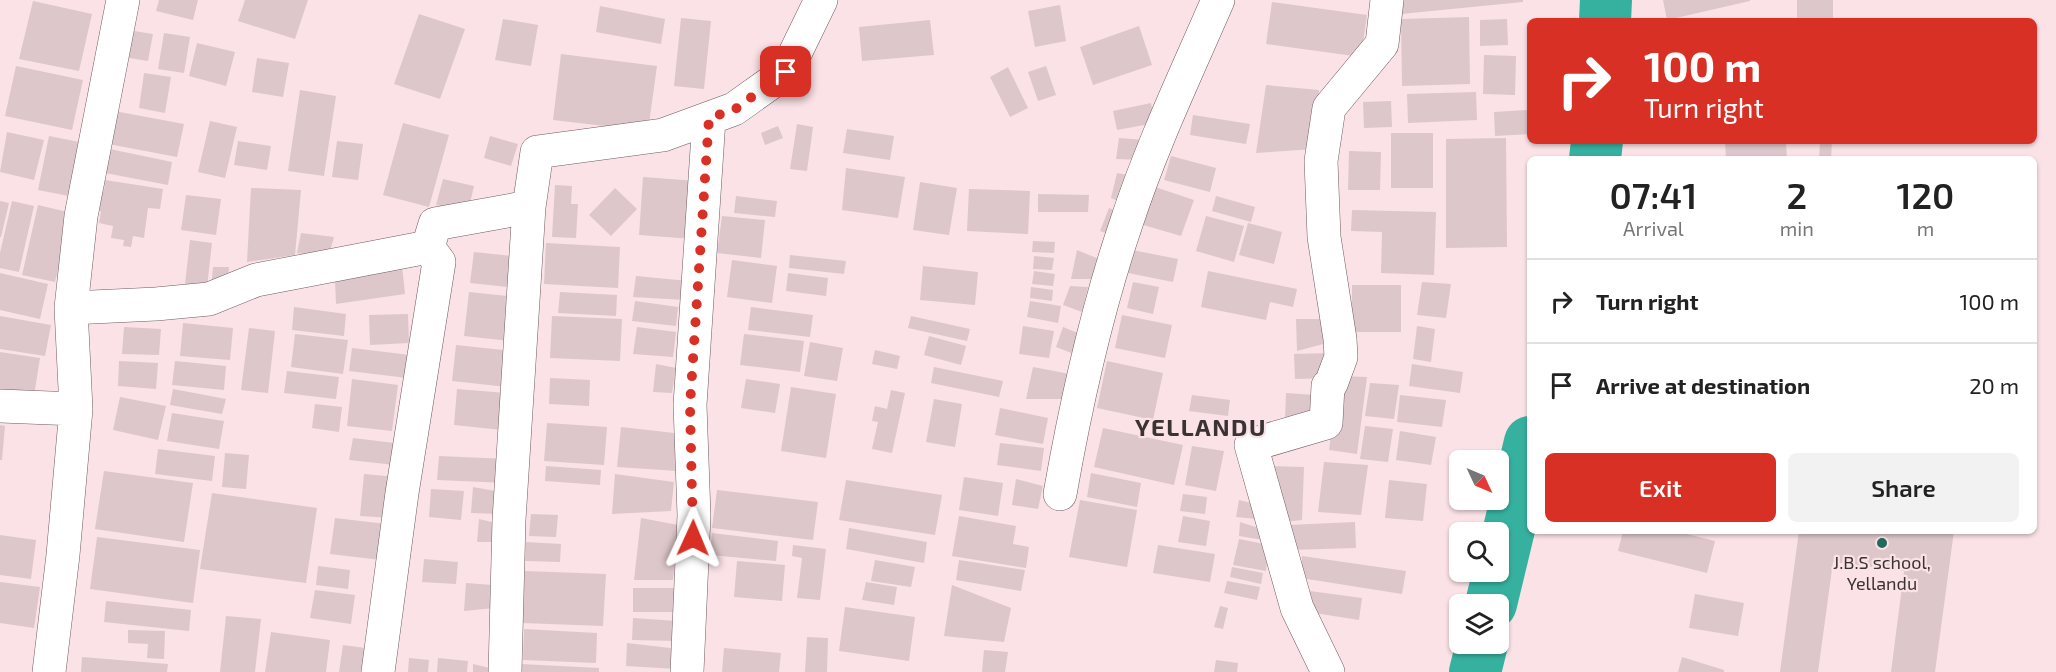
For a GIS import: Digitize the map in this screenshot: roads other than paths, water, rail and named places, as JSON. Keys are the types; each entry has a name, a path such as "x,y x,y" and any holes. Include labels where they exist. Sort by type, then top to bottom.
{"street":[{"path":"49,672 63,555 76,409 71,308 81,216 123,0"},
{"path":"505,672 509,520 529,207 537,152 663,135 734,110 786,72 821,0"},
{"path":"1060,494 1077,396 1126,224 1218,0"},
{"path":"1328,672 1297,608 1251,445 1326,423 1328,386 1331,384 1341,357 1335,297 1324,237 1321,161 1329,108 1382,44 1387,0"},
{"path":"687,672 694,515 690,405 709,118"},
{"path":"428,247 435,224 529,207"},
{"path":"71,308 209,299 256,280 428,247"},
{"path":"378,672 402,492 439,262 428,247"},
{"path":"0,406 76,409"}],"waterway":[{"path":"1605,18 1606,0"},
{"path":"1595,156 1597,144"},
{"path":"1493,594 1527,454"},
{"path":"1475,672 1480,654"}],"place":[{"name":"J.B.S school, Yellandu","path":"1882,543"}],"district":[{"name":"YELLANDU","path":"1201,428"}]}
